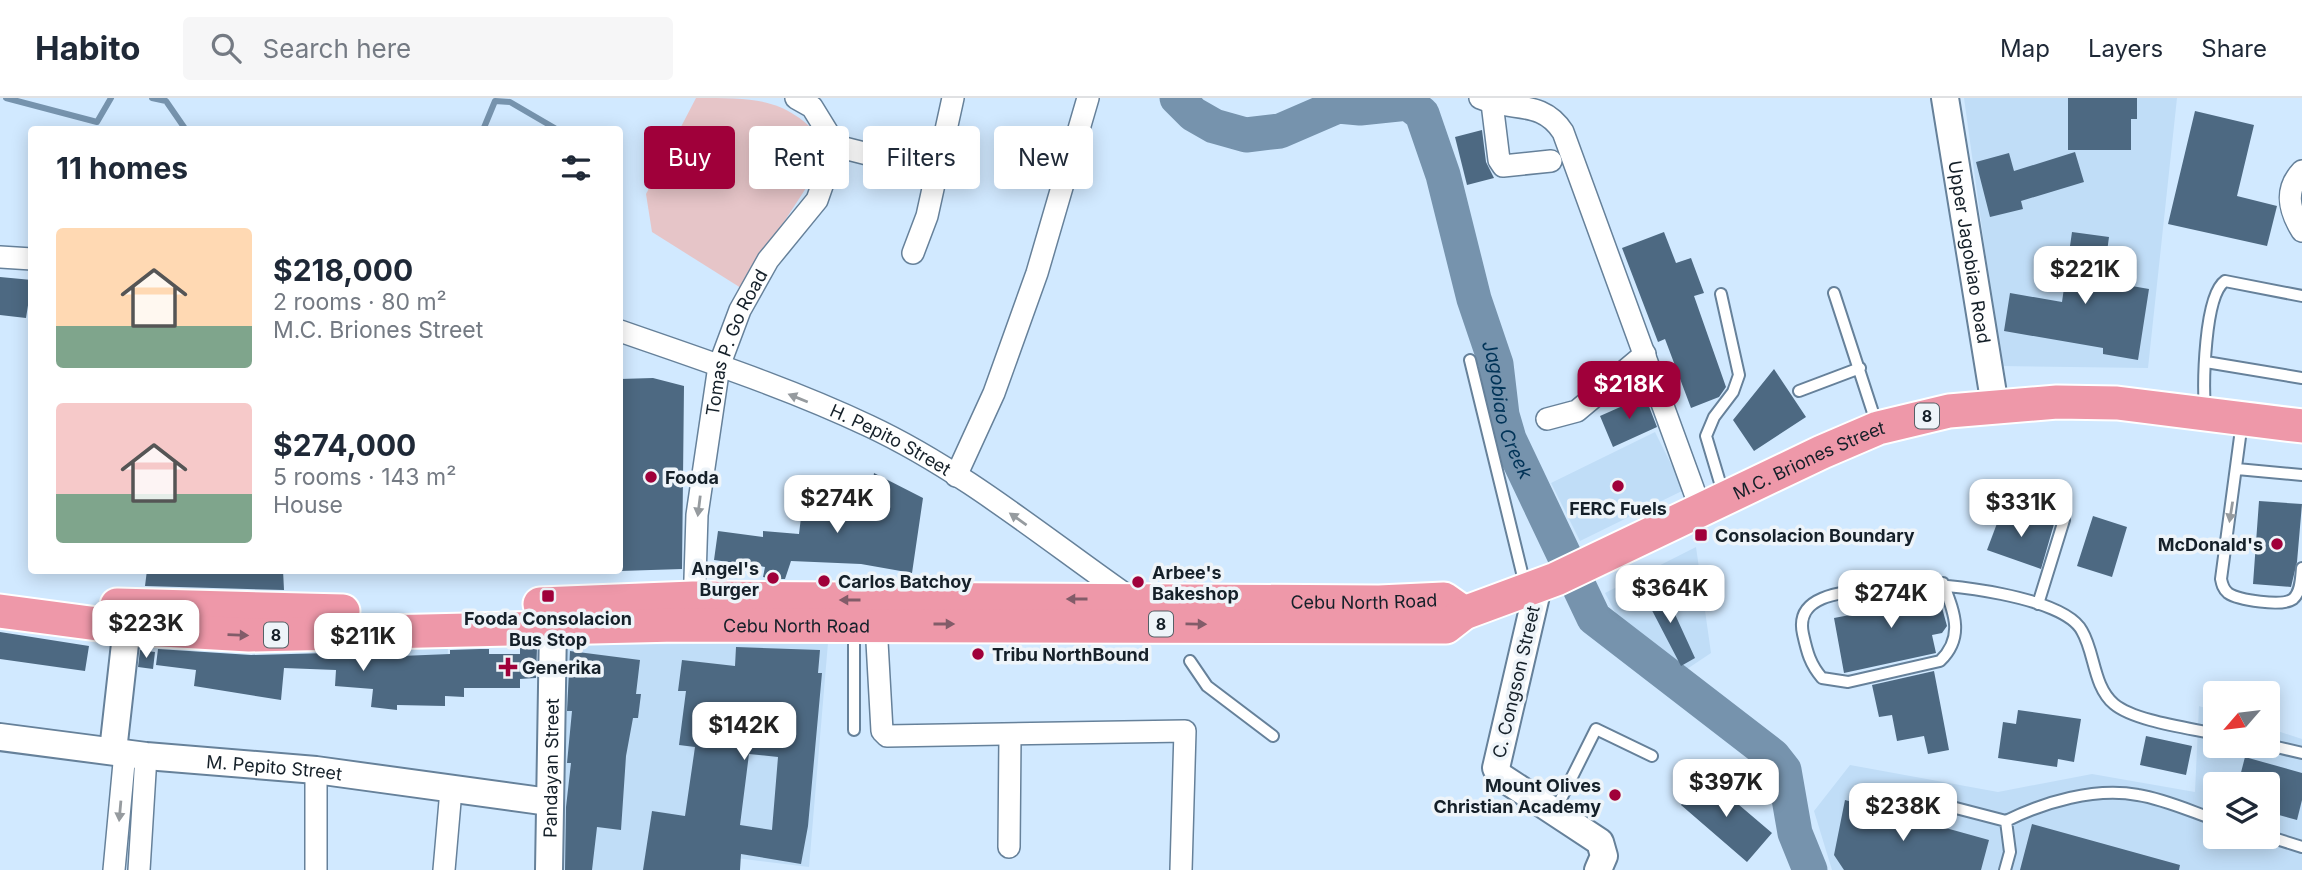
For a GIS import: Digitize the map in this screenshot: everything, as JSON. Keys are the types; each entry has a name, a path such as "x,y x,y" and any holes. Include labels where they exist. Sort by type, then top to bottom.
{"main road":[{"name":"M.C. Briones Street","path":"1464,613 1551,581 1878,428 1949,411 2057,402 2117,403 2302,426"},
{"name":"Cebu North Road","path":"0,587 129,617 193,634 299,635 553,626 694,612 865,624 1446,626 1464,613 1444,599 1379,602 1134,600 694,612 318,612 129,617 0,611"}],"street":[{"path":"796,98 812,107 824,126"},
{"path":"946,126 953,98"},
{"path":"956,476 995,393 1037,273 1087,98"},
{"name":"Upper Jagobiao Road","path":"1945,98 1995,407"},
{"path":"1551,162 1503,166 1499,160 1486,101 1538,110 1554,118 1563,132 1645,354 1713,504"},
{"path":"2302,171 2291,185 2289,199 2292,215 2302,231"},
{"name":"Tomas P. Go Road","path":"694,612 697,515 719,366 740,310 768,260 817,200 821,189"},
{"path":"913,253 927,216 932,189"},
{"path":"0,257 28,259"},
{"name":"H. Pepito Street","path":"623,332 719,366 870,426 956,476 1134,600"},
{"path":"1547,419 1577,411 1645,354"},
{"name":"C. Congson Street","path":"1551,581 1496,768 1500,776 1553,813"},
{"path":"129,617 128,753 139,870"},
{"path":"865,624 882,732 887,736 1185,731 1181,870"},
{"name":"Pandayan Street","path":"548,870 553,626"},
{"path":"1009,847 1010,736"},
{"name":"M. Pepito Street","path":"0,737 128,753 316,770 549,802"},
{"path":"114,870 128,753"},
{"path":"316,770 316,870"},
{"path":"444,870 451,789"},
{"path":"1553,813 1601,842 1604,856 1598,870"}],"lane":[{"path":"2205,414 2206,362 2212,298 2218,286 2225,281 2302,296"},
{"path":"1834,293 1878,428"},
{"path":"1713,504 1706,436 1714,417 1733,392 1740,375 1721,294"},
{"path":"1470,360 1551,581"},
{"path":"2206,362 2302,378"},
{"path":"1799,391 1860,368"},
{"path":"2242,419 2221,579 2223,587 2230,594 2273,603 2284,602 2292,599 2298,591 2302,568"},
{"path":"2237,469 2302,475"},
{"path":"2038,604 2064,520"},
{"path":"1888,588 1820,597 1805,609 1800,621 1810,663 1822,678 1848,682 1940,661 1951,651 1958,623 1943,583"},
{"path":"1907,584 1943,583 2038,604 2070,616 2082,629 2101,685 2114,704 2133,714 2203,731"},
{"path":"854,730 865,624"},
{"path":"1190,661 1207,686 1273,736"},
{"path":"1553,813 1596,729 1652,757"},
{"path":"2280,748 2302,753"},
{"path":"1894,792 2006,821 2042,803 2119,793 2140,795 2203,816"},
{"path":"2005,870 2010,852 2006,821"},
{"path":"2280,840 2302,846"}],"shaded area":[{"path":"696,98 755,100 785,109 809,126 749,126 749,189 805,189 741,288 652,232 646,194 649,189 735,189 735,126 681,126"},
{"path":"1964,98 2177,98 2148,368 2001,366"},
{"name":"FERC Fuels","path":"1655,432 1684,490 1580,541 1551,483"},
{"path":"1696,547 1711,653 1675,677 1618,618 1605,593"},
{"path":"448,643 447,688 400,686 405,646"},
{"path":"828,643 809,867 720,856 718,870 556,870 565,645"},
{"path":"2199,706 2203,707 2203,758 2280,758 2280,732 2302,739 2302,870 1832,870 1814,811 1850,765 1998,792 2092,774 2195,792"}],"building":[{"path":"2068,98 2137,98 2137,119 2131,119 2131,150 2068,150"},
{"path":"2195,111 2254,125 2237,196 2277,206 2267,246 2168,224"},
{"path":"1482,130 1486,162 1494,178 1467,185 1455,137"},
{"path":"2075,152 2084,182 2021,201 2023,209 1990,217 1976,162 2009,153 2014,171"},
{"path":"1664,232 1676,263 1691,258 1704,293 1694,296 1726,387 1719,397 1691,408 1665,339 1658,342 1622,248"},
{"path":"2072,232 2109,237 2103,281 2149,289 2138,360 2103,354 2103,348 2004,331 2010,293 2062,302"},
{"path":"0,277 28,280 26,318 0,315"},
{"path":"1774,369 1806,417 1754,451 1733,420"},
{"name":"Fooda","path":"653,378 684,386 682,569 623,571 623,379"},
{"path":"1645,396 1657,427 1613,447 1600,416"},
{"path":"874,473 923,498 912,573 861,564 791,561 785,579 773,579 763,577 765,567 714,560 718,531 763,537 763,531 799,534 803,501 869,510"},
{"name":"McDonald's","path":"2259,501 2302,504 2297,562 2291,587 2253,584"},
{"path":"2002,510 2054,524 2041,569 1987,550"},
{"path":"2093,516 2127,527 2112,577 2077,566"},
{"path":"146,574 283,574 284,590 145,586"},
{"path":"1906,575 1899,583 1904,591 1938,593 1947,626 1942,633 1932,635 1936,653 1844,673 1834,618 1876,610 1874,599 1890,596 1895,591 1894,583 1886,579"},
{"path":"1662,586 1695,658 1681,666 1644,595"},
{"path":"0,632 89,646 85,671 0,659"},
{"path":"736,647 820,650 818,673 822,673 808,826 801,864 741,854 740,870 643,870 652,811 685,816 695,747 679,745 686,691 678,691 682,660 735,666","holes":["749,754 778,757 772,830 740,825"]},
{"path":"520,648 537,648 536,678 520,679 520,688 464,688 464,697 445,696 445,706 397,705 397,710 371,707 373,689 335,686 336,670 284,668 281,700 194,686 196,670 156,665 158,649 251,655 402,651 401,656 450,654 450,650 480,649 489,649 489,654 520,654"},
{"path":"140,650 155,652 153,669 138,667"},
{"path":"570,651 640,660 636,694 641,694 638,718 633,718 626,756 621,830 597,827 592,870 565,870 566,807 571,763 567,763 572,711 567,711"},
{"path":"1934,671 1949,750 1928,754 1924,736 1897,741 1892,715 1879,717 1872,685"},
{"path":"2018,710 2081,719 2074,762 2058,759 2057,767 1998,758 2003,722 2016,724"},
{"path":"2146,736 2192,746 2186,775 2140,765"},
{"path":"2245,758 2249,758 2302,773 2302,800 2297,820 2280,815 2280,772 2241,772"},
{"path":"1705,776 1772,833 1747,862 1681,805"},
{"path":"1845,800 1989,840 1981,870 1844,870 1834,855"},
{"path":"2032,824 2180,865 2179,870 2020,870"}],"waterway":[{"path":"6,98 97,122 111,98"},
{"path":"152,98 166,101 183,126"},
{"name":"Jagobiao Creek","path":"1177,98 1193,114 1214,126 1246,135 1280,131 1338,106 1360,108 1408,103 1422,114 1443,175 1474,299 1496,364 1502,415 1509,439 1594,618 1773,756 1784,770 1795,833 1810,870"},
{"path":"485,126 495,101 510,102 551,126"}],"place":[{"name":"Fooda","path":"651,477"},
{"name":"FERC Fuels","path":"1618,486"},
{"name":"Consolacion Boundary","path":"1701,535"},
{"name":"McDonald's","path":"2277,544"},
{"name":"Angel's Burger","path":"773,578"},
{"name":"Carlos Batchoy","path":"824,581"},
{"name":"Arbee's Bakeshop","path":"1138,582"},
{"name":"Fooda Consolacion Bus Stop","path":"548,596"},
{"name":"Tribu NorthBound","path":"978,654"},
{"name":"Generika","path":"508,667"},
{"name":"Mount Olives Christian Academy","path":"1615,795"}]}
